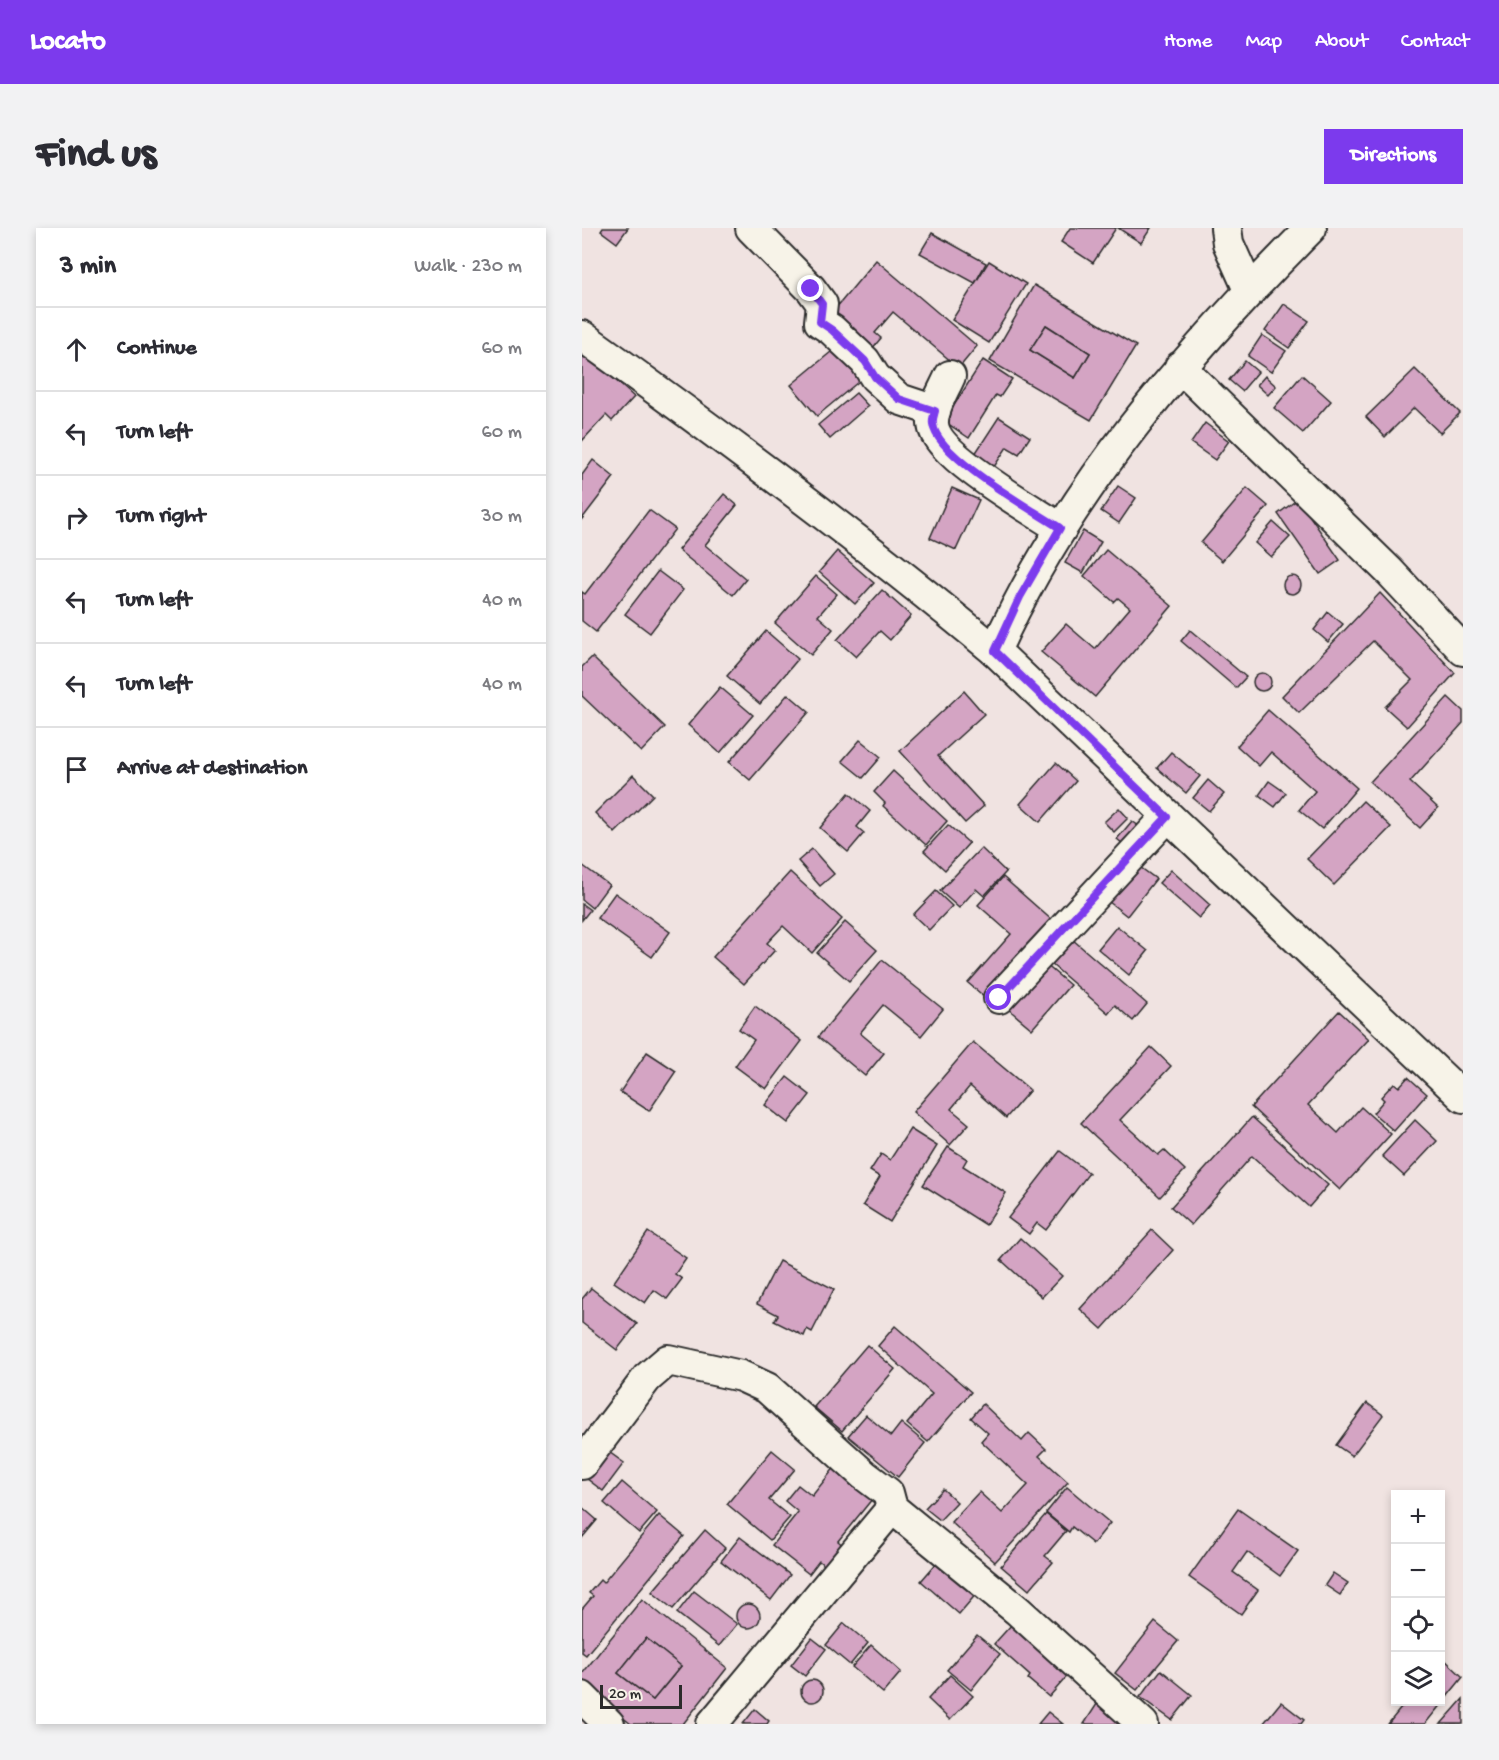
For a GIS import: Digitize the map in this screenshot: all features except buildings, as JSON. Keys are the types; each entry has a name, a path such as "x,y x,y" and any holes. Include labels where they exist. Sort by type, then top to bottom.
{"street":[{"path":"751,228 811,289 822,304 820,322 832,330 865,361 875,377 899,399 935,411"},
{"path":"1226,228 1228,243 1249,290"},
{"path":"995,651 1020,597 1060,528 1124,436 1249,290 1311,228"},
{"path":"582,336 734,444 940,605 995,651 1463,1097"},
{"path":"1180,368 1390,572 1463,650"},
{"path":"950,376 935,411 933,425 938,437 960,462 1060,528"},
{"path":"999,998 1167,817"},
{"path":"582,1464 647,1378 668,1360 741,1376 767,1388 864,1475 888,1493 892,1508 1017,1610 1143,1724"},
{"path":"712,1724 892,1508"},
{"path":"582,1697 609,1724"}],"route":[{"path":"811,289 822,304 820,322 832,330 865,361 875,377 899,399 935,411 933,425 938,437 960,462 1060,528 1020,597 995,651 1167,817 999,998"}]}
